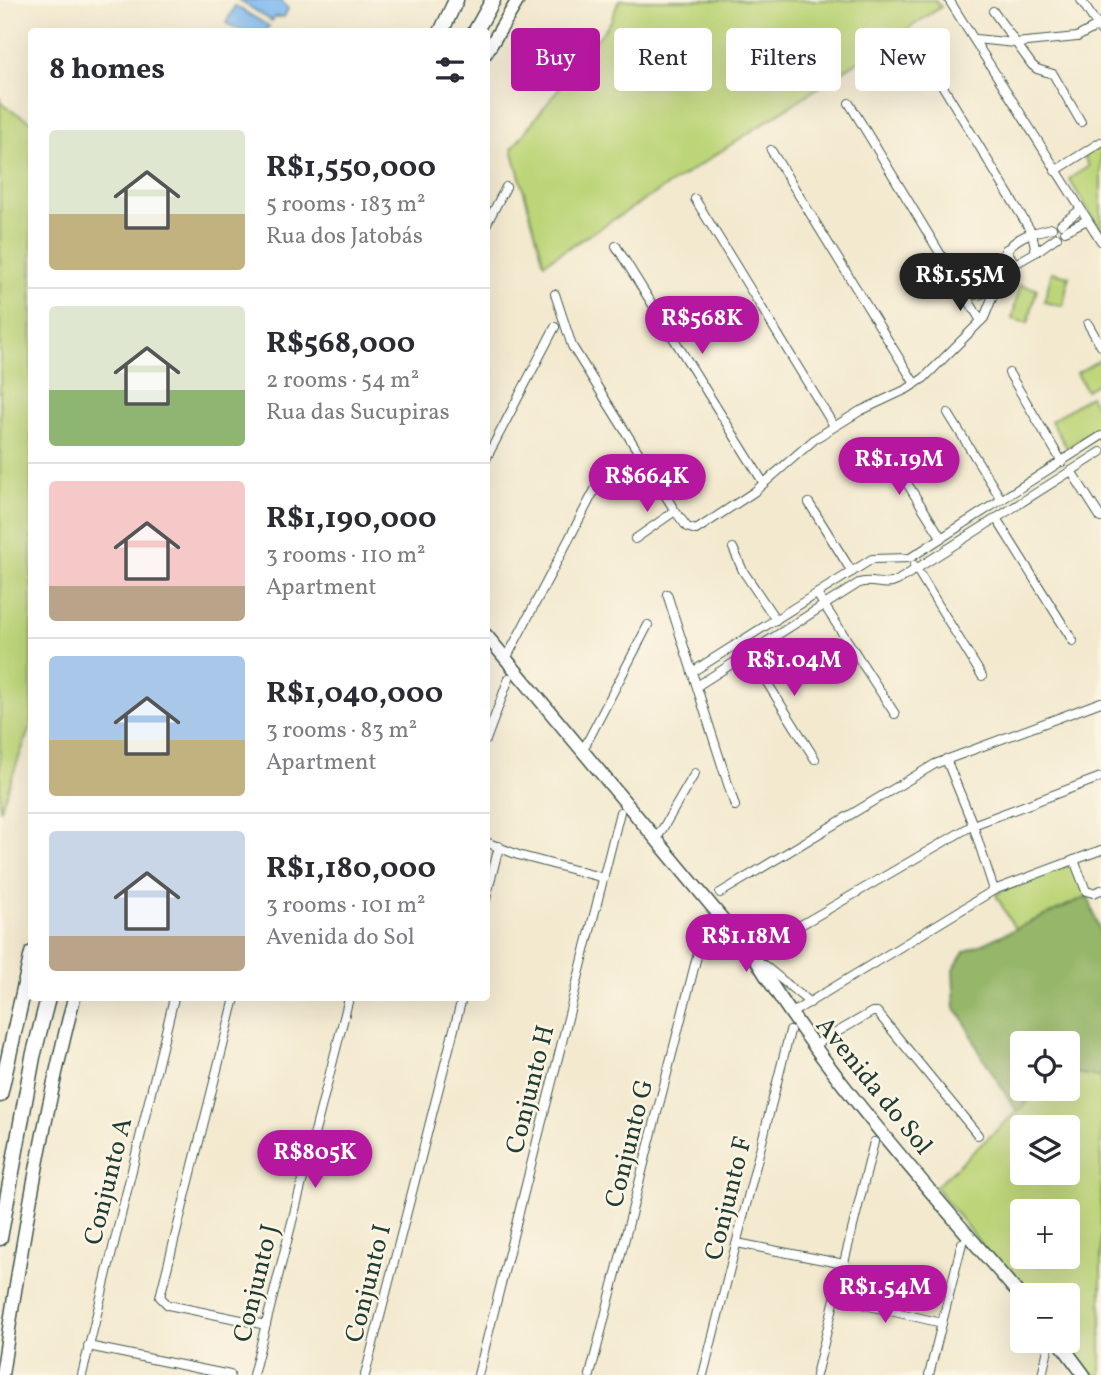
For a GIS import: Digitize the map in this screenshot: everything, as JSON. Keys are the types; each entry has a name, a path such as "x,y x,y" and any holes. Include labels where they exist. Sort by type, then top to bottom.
{"highway":[{"path":"477,28 493,0"},
{"path":"443,28 456,1"},
{"path":"0,1095 28,969"},
{"path":"0,1238 33,1057 47,1001"},
{"path":"15,1022 27,1035 38,1032"},
{"path":"8,1053 18,1048 33,1057"}],"street":[{"path":"490,46 518,0"},
{"path":"949,0 1101,242"},
{"path":"975,39 1017,43 1077,37 1100,27 1081,0"},
{"path":"993,11 1037,69 1053,74 1082,122"},
{"path":"946,91 1025,219 1032,233 1036,252"},
{"path":"849,103 980,319"},
{"path":"1055,171 1101,142"},
{"path":"771,150 915,384"},
{"path":"490,217 506,187"},
{"path":"695,199 834,426"},
{"path":"1080,210 1064,227 1087,220"},
{"path":"980,319 998,262 1006,249 1019,237 1052,228"},
{"path":"555,294 572,346 676,511 687,527 696,530 743,500 797,453 834,426 915,384 980,319 999,281 1015,264 1057,237"},
{"path":"616,246 764,482"},
{"path":"1006,249 1015,264"},
{"path":"966,292 981,295 989,290"},
{"path":"1088,324 1101,346"},
{"path":"490,450 555,327"},
{"path":"1009,373 1062,462"},
{"path":"948,413 1002,499"},
{"path":"692,672 872,559 909,558 1101,436"},
{"path":"881,442 941,537"},
{"path":"696,685 863,581 892,584 1101,452"},
{"path":"1071,471 1101,518"},
{"path":"506,659 602,476"},
{"path":"1034,479 1041,490"},
{"path":"809,503 852,572"},
{"path":"635,539 676,511"},
{"path":"996,518 1073,641"},
{"path":"968,521 974,532"},
{"path":"733,548 750,582 776,620"},
{"path":"909,558 982,676"},
{"path":"667,594 735,806"},
{"path":"817,594 895,714"},
{"path":"583,751 648,625"},
{"name":"Avenida do Sol","path":"490,640 656,840 759,953 790,1014 813,1045 1010,1284"},
{"path":"741,641 815,759"},
{"path":"490,729 509,678"},
{"path":"720,893 924,769 1101,702"},
{"path":"946,759 973,825 994,890"},
{"path":"656,840 695,773"},
{"path":"759,953 973,825 1101,777"},
{"name":"Conjunto H","path":"478,1375 620,813"},
{"path":"490,843 518,855 605,875"},
{"path":"490,883 499,846"},
{"path":"790,1014 994,890 1101,850"},
{"path":"1074,860 1086,891 1093,893 1101,890"},
{"name":"Conjunto G","path":"590,1375 706,921"},
{"path":"779,989 808,1002"},
{"path":"779,989 808,1002"},
{"path":"2,1375 21,1247 45,1119 73,1001"},
{"name":"Conjunto A","path":"82,1375 173,1001"},
{"path":"234,1001 160,1297 161,1301 168,1305 266,1325"},
{"name":"Conjunto J","path":"253,1375 348,1001"},
{"name":"Conjunto I","path":"365,1375 460,1001"},
{"path":"813,1045 874,1012 879,1013 978,1135"},
{"name":"Conjunto F","path":"703,1375 790,1031"},
{"path":"816,1375 874,1142"},
{"path":"737,1243 844,1264"},
{"path":"929,1375 962,1243"},
{"path":"835,1298 942,1323"},
{"path":"88,1346 230,1375"},
{"path":"1042,1375 1050,1353"},
{"path":"1061,1353 1084,1375"}],"green space":[{"path":"619,0 935,0 941,7 909,28 855,28 855,63 841,73 841,28 726,28 726,91 813,91 544,263 512,149 557,91 600,91 600,35 611,21"},
{"path":"0,99 4,106 28,120 28,732 0,811"},
{"path":"1101,146 1101,231 1069,179 1089,166 1084,156"},
{"path":"1052,272 1069,276 1063,306 1044,302"},
{"path":"1020,285 1037,289 1028,323 1012,319"},
{"path":"1101,359 1101,381 1086,390 1077,373"},
{"path":"1090,396 1101,414 1101,426 1067,448 1051,421"},
{"path":"1070,863 1078,870 1088,896 1015,929 996,895 1005,888"},
{"path":"1088,896 1101,935 1101,1077 1080,1074 1080,1031 1010,1031 1010,1101 979,1051 963,1018 955,1009 953,970 964,952"},
{"path":"1080,1074 1101,1077 1101,1375 1086,1375 1068,1353 1080,1353 1080,1283 1012,1283 935,1187 1010,1118 1010,1185 1080,1185 1080,1115 1013,1115 1028,1101 1080,1101"},
{"path":"1010,1101 1028,1101 1017,1112"}],"water":[{"path":"239,0 281,0 288,9 284,17 274,17 272,21"},
{"path":"235,6 269,26 235,28 226,23"}]}
